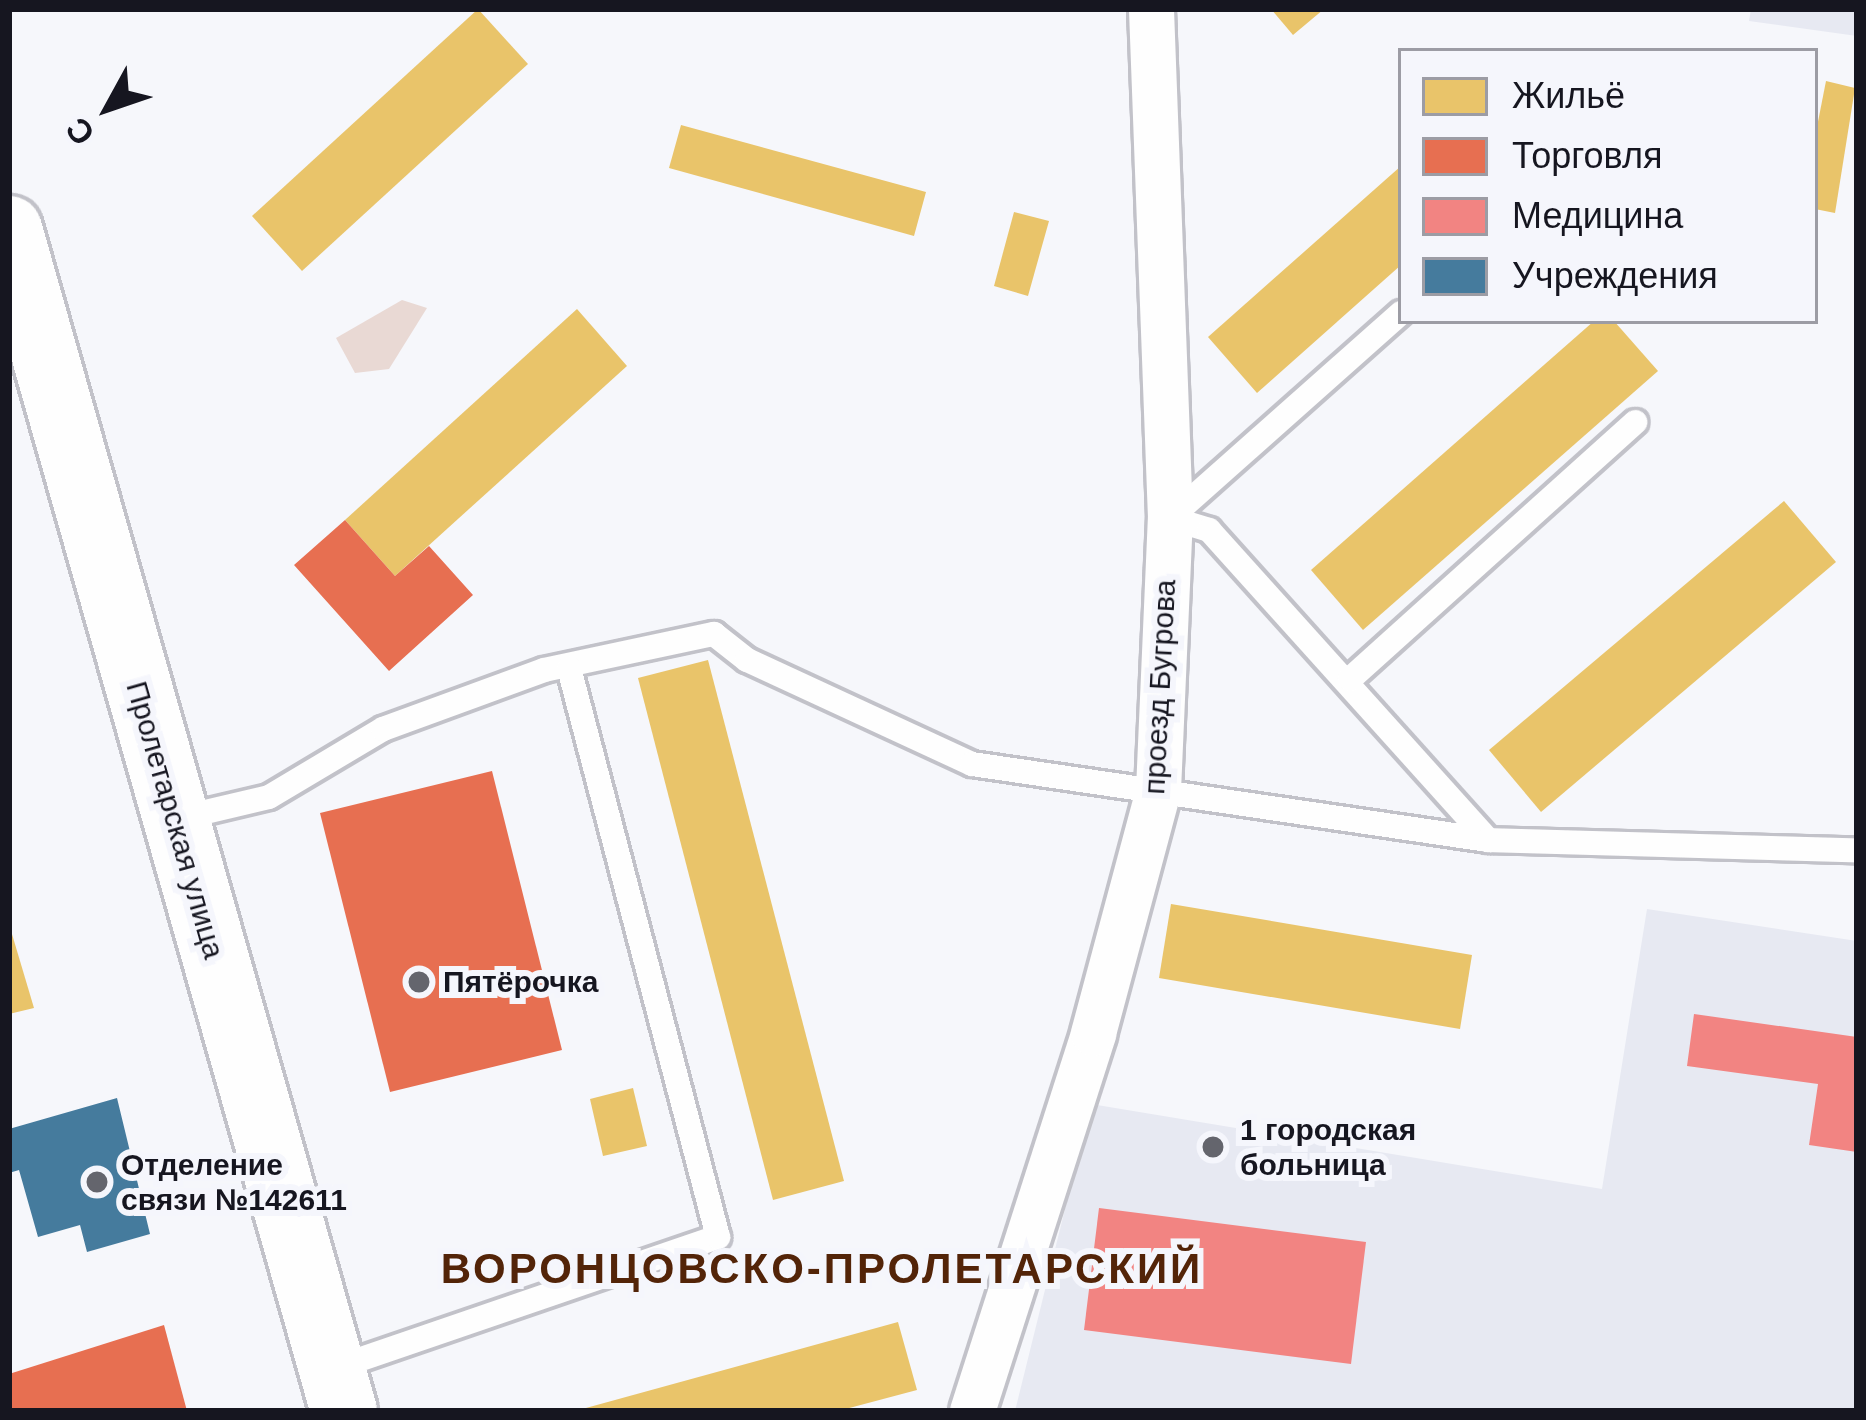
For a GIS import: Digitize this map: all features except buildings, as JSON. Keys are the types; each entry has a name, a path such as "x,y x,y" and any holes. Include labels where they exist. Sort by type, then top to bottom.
{"main road":[{"name":"Пролетарская улица","path":"9,229 338,1390"}],"street":[{"name":"проезд Бугрова","path":"972,1411 1093,1034 1158,790 1170,518 1150,9"}],"lane":[{"path":"1170,518 1398,316"},
{"path":"1350,680 1634,422"},
{"path":"1170,518 1209,530 1350,680 1488,840"},
{"path":"175,819 269,797 383,729 569,668 714,634 747,660 973,764 1488,840 1857,850"},
{"path":"338,1390 718,1237 569,668"}],"shaded area":[{"path":"1751,9 1857,9 1857,36 1749,21"},
{"path":"402,300 427,308 389,369 355,373 336,338"},
{"name":"1 городская больница","path":"1647,909 1857,941 1857,1411 1015,1411 1091,1104 1602,1189"}],"place":[{"name":"Пятёрочка","path":"419,982"},
{"name":"1 городская больница","path":"1213,1147"},
{"name":"Отделение связи №142611","path":"97,1182"}],"district":[{"name":"ВОРОНЦОВСКО-ПРОЛЕТАРСКИЙ","path":"822,1269"}]}
